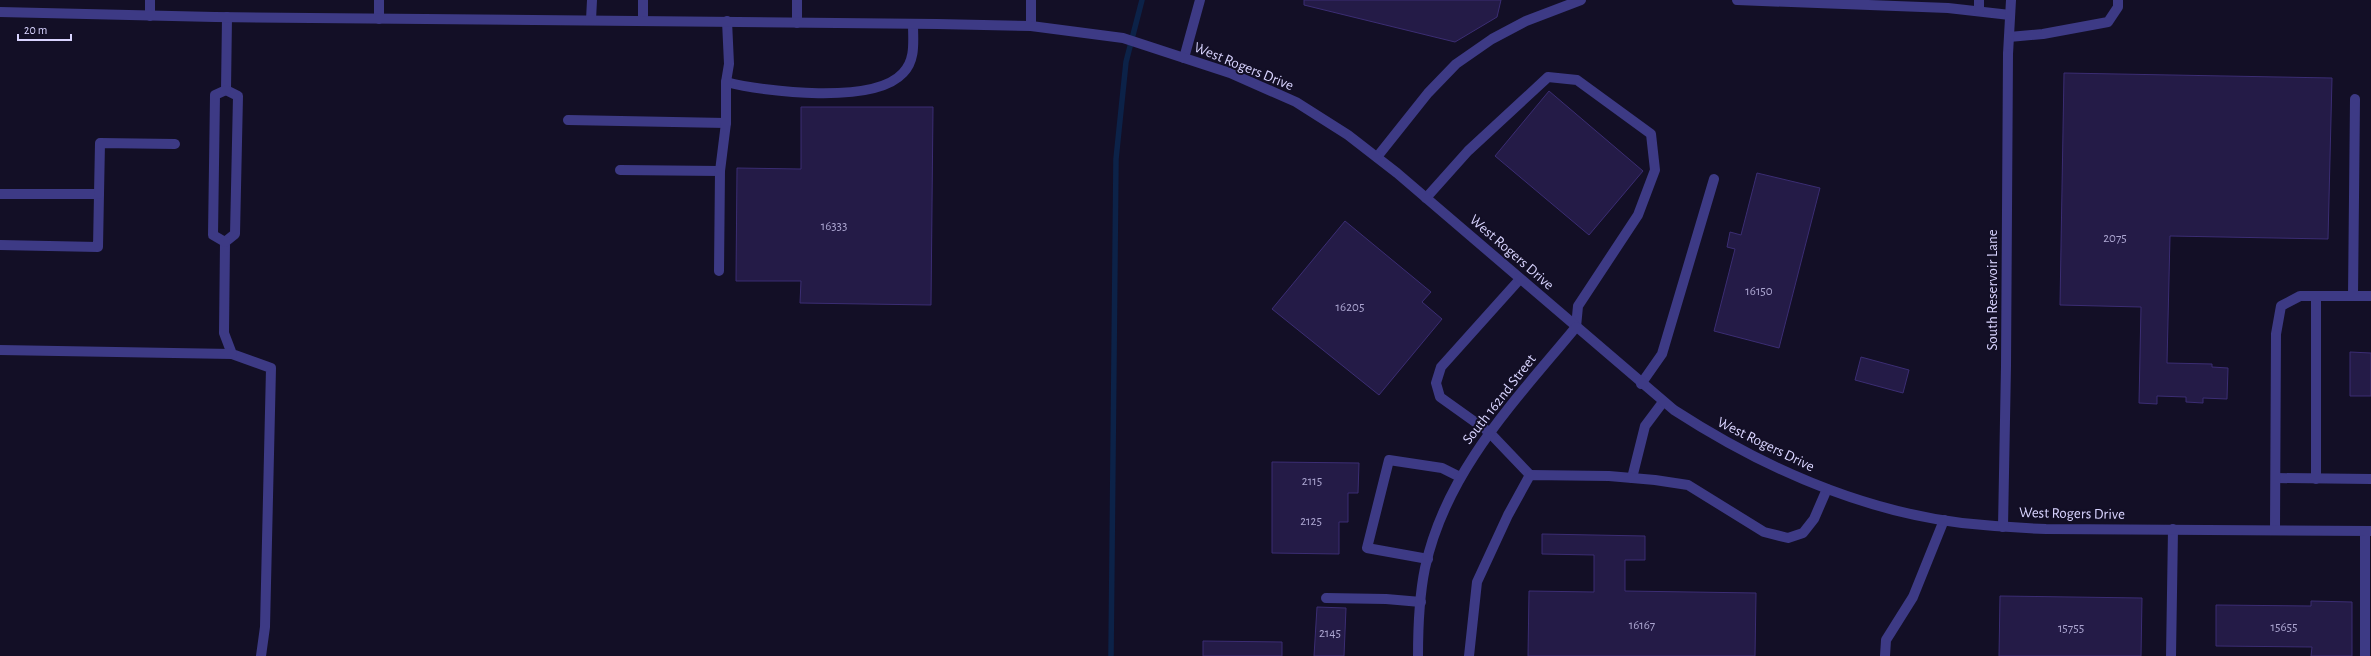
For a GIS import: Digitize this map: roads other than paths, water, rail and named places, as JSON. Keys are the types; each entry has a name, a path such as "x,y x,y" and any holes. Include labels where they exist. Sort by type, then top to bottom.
{"street":[{"path":"150,0 150,16"},
{"path":"379,0 379,19"},
{"path":"591,20 592,0"},
{"path":"643,0 643,21"},
{"path":"797,0 797,23"},
{"path":"1031,0 1031,26"},
{"path":"1184,58 1200,0"},
{"path":"1377,158 1428,93 1456,64 1492,39 1526,21 1581,0"},
{"path":"1737,0 1948,8 2010,15"},
{"path":"1979,0 1979,11"},
{"name":"South Reservoir Lane","path":"2002,527 2006,358 2008,54 2011,0"},
{"path":"2009,37 2043,34 2108,22 2118,7 2118,0"},
{"name":"West Rogers Drive","path":"0,12 150,16 727,21 1031,26 1123,38 1142,43 1238,76 1296,102 1348,135 1426,198 1663,402 1719,439 1763,462 1827,489 1893,509 1944,520 2002,527 2046,529 2275,529 2368,531"},
{"path":"226,90 227,17"},
{"path":"719,271 720,171 726,123 726,82 729,64 727,21"},
{"path":"726,82 754,90 852,94 885,84 903,74 912,57 913,24"},
{"path":"1426,198 1468,151 1548,77 1577,80 1651,134 1655,170 1640,208 1578,306 1576,327"},
{"path":"225,242 213,235 215,96 226,90"},
{"path":"226,90 238,96 234,234 225,242 224,333 232,354"},
{"path":"2354,296 2355,99"},
{"path":"568,120 726,123"},
{"path":"0,245 98,247 100,143 175,144"},
{"path":"620,170 720,171"},
{"path":"1641,384 1662,354 1714,179"},
{"path":"0,194 99,194"},
{"path":"1520,279 1441,367 1436,383 1440,397 1489,432 1530,475 1632,478 1688,485 1764,532 1788,538 1803,533 1814,519 1827,489"},
{"path":"2275,529 2276,334 2281,306 2300,296 2371,296"},
{"path":"2316,296 2316,479"},
{"name":"South 162nd Street","path":"1418,656 1421,602 1428,559 1443,510 1460,477 1489,432 1576,327"},
{"path":"0,350 232,354 270,368 264,627 261,656"},
{"path":"1632,478 1645,426 1663,402"},
{"path":"1428,559 1367,548 1389,460 1442,468 1460,477"},
{"path":"1469,656 1477,582 1508,515 1530,475"},
{"path":"2276,478 2371,478"},
{"path":"1885,656 1886,640 1913,597 1944,520"},
{"path":"2171,656 2173,529"},
{"path":"2365,656 2368,531"},
{"path":"1326,598 1386,599 1421,602"}],"waterway":[{"path":"1111,656 1116,159 1126,62 1142,0"}]}
